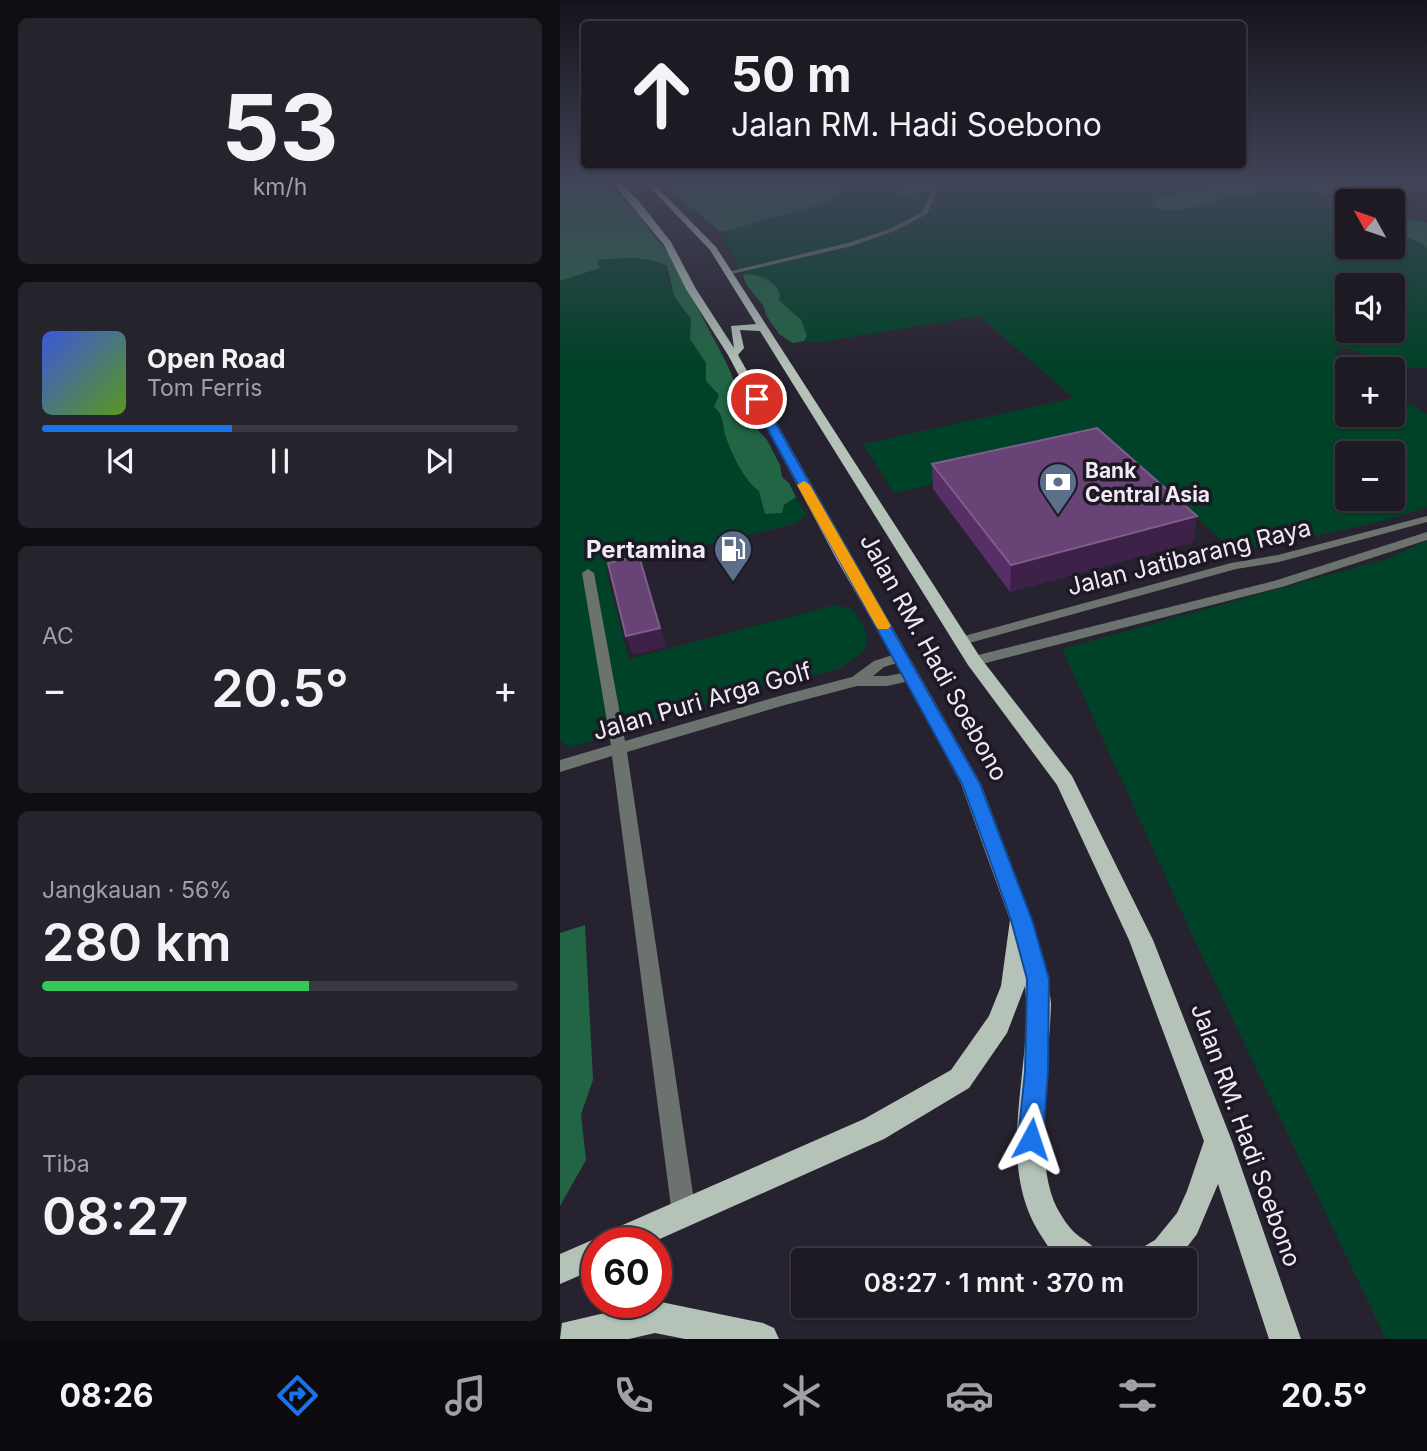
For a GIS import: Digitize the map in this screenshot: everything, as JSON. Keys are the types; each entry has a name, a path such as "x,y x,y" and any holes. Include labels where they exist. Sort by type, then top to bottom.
{"main road":[{"name":"Jalan RM. Hadi Soebono","path":"655,1227 874,1129 960,1079 998,1024 1013,986 1021,920 971,784 733,355 691,289 668,243"},
{"name":"Jalan RM. Hadi Soebono","path":"708,243 974,661 1065,781 1141,940 1219,1141 1285,1339"},
{"path":"733,355 739,348 735,328 762,328"},
{"path":"1021,920 1038,979 1037,1072 1031,1139 1038,1203 1049,1226 1072,1248"},
{"path":"1165,1248 1182,1232 1198,1200 1219,1141"},
{"path":"560,1269 581,1260"},
{"path":"562,1339 655,1317 763,1339"}],"street":[{"path":"725,270 829,243"},
{"path":"725,270 854,243"},
{"name":"Jalan Jatibarang Raya","path":"962,641 1235,566 1279,558 1427,519"},
{"name":"Jalan Jatibarang Raya","path":"974,661 1259,589 1427,536"},
{"path":"1279,558 1304,575"},
{"path":"588,573 619,749 684,1214"},
{"name":"Jalan Puri Arga Golf","path":"856,681 879,664 908,667"},
{"name":"Jalan Puri Arga Golf","path":"560,766 856,681 887,681 908,667"}],"green space":[{"path":"560,243 661,243 669,254 736,385 751,406 756,428 767,440 780,465 782,477 789,483 796,497 784,505 782,513 765,514 759,491 744,474 732,451 722,417 714,407 719,395 706,381 706,363 690,339 691,319 674,296 667,266 641,259 597,260 600,268 560,281"},
{"path":"727,243 1335,243 1335,259 1405,259 1405,243 1422,243 1427,248 1427,368 1405,368 1405,357 1370,357 1344,348 1334,352 1340,357 1335,357 1335,427 1405,427 1405,401 1427,414 1427,507 1380,522 1234,553 1181,502 1047,459 894,493 863,444 1074,398 979,316 820,342 804,341 807,336 796,316 779,300 780,293 776,288 763,278 741,272"},
{"path":"623,256 653,260 669,269 667,275 674,296 691,320 690,339 706,363 712,385 719,395 723,428 759,491 765,514 796,497 806,514 801,520 790,525 606,569 629,659 835,605 853,609 868,641 863,652 839,669 752,689 569,748 560,740 560,281 600,268 597,260"},
{"path":"743,275 766,279 777,288 780,293 779,300 801,320 807,336 804,341 793,343 779,334 766,315 764,307 746,284"},
{"path":"1427,541 1427,1339 1386,1339 1189,928 1062,649 1386,559"},
{"path":"585,925 593,1080 581,1114 586,1160 560,1206 560,933"}],"building":[{"name":"Bank Central Asia","path":"1097,428 1197,516 1011,565 932,464"},
{"path":"639,556 660,628 626,636 608,563"}],"slow traffic":[{"path":"804,485 883,626"}],"place":[{"name":"Bank Central Asia","path":"1058,516"},
{"name":"Pertamina","path":"733,583"}],"route":[{"path":"757,399 971,784 1021,920 1038,979 1037,1072 1031,1139"}]}
